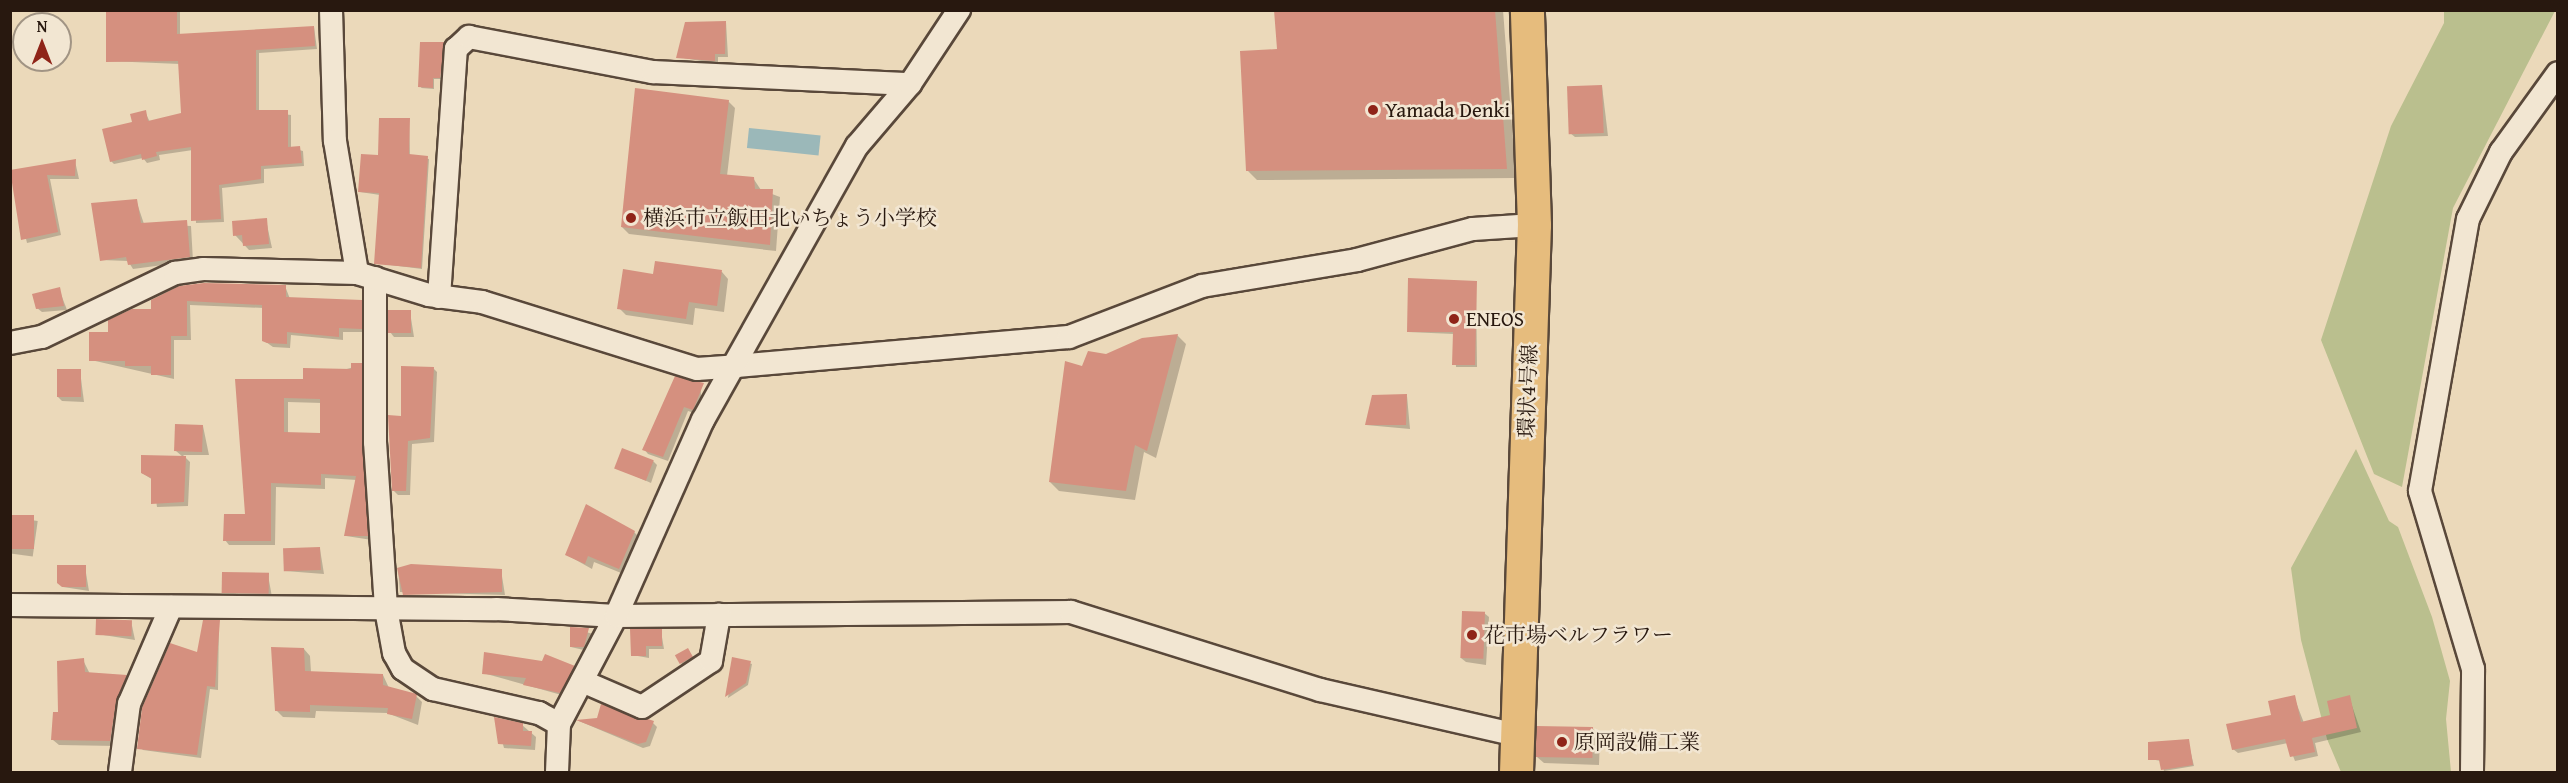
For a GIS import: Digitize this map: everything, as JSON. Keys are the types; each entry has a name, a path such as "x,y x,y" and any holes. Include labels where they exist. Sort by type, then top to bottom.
{"main road":[{"name":"環状4号線","path":"1516,772 1534,225 1527,10"}],"street":[{"path":"331,10 335,141 366,276 386,609 394,653 417,681 559,723"},
{"path":"557,772 559,723 616,616 703,420 736,366 857,146 910,84 959,10"},
{"path":"439,297 456,49 469,37 653,72 910,84"},
{"path":"2472,772 2473,669 2420,491 2468,219 2501,152 2558,73"},
{"path":"10,343 42,337 175,273 203,269 366,276 439,297 482,302 697,369 736,366 1069,337 1202,286 1357,260 1473,229 1534,225"},
{"path":"10,604 386,609 616,616 1071,612 1320,690 1517,735"},
{"path":"120,772 129,704 171,607"},
{"path":"582,681 642,707 711,661 719,615"}],"green space":[{"path":"2444,11 2555,11 2453,208 2402,487 2374,474 2321,340 2391,126 2444,23"},
{"path":"2356,449 2389,521 2398,527 2432,617 2450,681 2446,719 2451,772 2341,772 2327,739 2301,640 2291,568"}],"water":[{"path":"749,128 821,136 819,155 747,148"}],"building":[{"path":"106,10 177,10 177,34 314,26 315,46 256,50 256,110 288,110 288,147 300,146 302,163 261,166 261,179 219,185 221,219 191,221 191,147 156,152 157,156 142,160 141,154 110,162 102,129 132,122 130,114 146,110 148,121 181,113 178,61 106,62"},
{"name":"Yamada Denki","path":"1274,10 1495,10 1507,169 1246,171 1240,51 1277,49"},
{"path":"726,21 725,54 715,54 715,61 676,58 685,22"},
{"path":"420,42 445,42 440,78 433,78 433,88 418,87"},
{"path":"1602,85 1604,133 1569,134 1567,86"},
{"path":"635,88 729,100 720,174 754,177 755,189 773,189 770,245 621,227"},
{"path":"379,118 410,118 409,154 428,156 421,268 374,264 379,193 358,192 361,154 378,155"},
{"path":"76,159 75,176 47,175 58,232 21,240 10,170"},
{"path":"137,199 141,223 187,220 190,257 128,265 126,257 100,261 91,203"},
{"path":"267,218 269,244 243,246 242,235 233,236 232,221"},
{"path":"655,261 722,270 717,306 689,302 686,319 617,309 623,269 653,274"},
{"path":"1408,278 1477,281 1475,365 1452,365 1453,332 1407,332"},
{"path":"204,283 286,285 286,297 362,300 362,329 339,328 339,337 287,332 287,344 267,343 262,341 262,305 187,301 187,336 171,336 171,375 151,375 151,366 125,366 125,361 89,361 89,332 108,332 108,320 132,309 151,309 151,300 179,286"},
{"path":"60,287 64,306 36,309 32,294"},
{"path":"388,310 411,310 411,333 388,333"},
{"path":"1178,334 1147,451 1135,445 1126,491 1049,482 1065,361 1082,366 1088,351 1106,354 1142,338"},
{"path":"351,363 362,363 368,536 344,536 356,476 321,474 321,485 271,483 271,541 223,541 224,514 245,514 235,379 303,379 303,368 351,369","holes":["284,398 320,399 320,433 284,432"]},
{"path":"401,366 434,367 430,438 408,441 406,491 392,491 388,415 401,416"},
{"path":"57,369 81,369 81,397 57,397"},
{"path":"675,376 704,383 693,410 684,407 663,457 642,450"},
{"path":"1407,394 1406,425 1365,425 1372,395"},
{"path":"175,424 203,425 202,452 174,451"},
{"path":"622,448 654,460 646,481 614,469"},
{"path":"141,455 186,456 184,502 151,504 151,478 141,473"},
{"path":"586,504 635,531 619,569 588,556 585,564 565,555"},
{"path":"10,515 34,515 34,549 10,549"},
{"path":"320,547 321,570 284,571 283,548"},
{"path":"411,564 502,569 502,592 403,595 397,568"},
{"path":"57,565 86,565 86,587 62,587 57,583"},
{"path":"222,572 269,573 269,594 222,593"},
{"name":"花市場ベルフラワー","path":"1462,611 1485,612 1483,659 1460,658"},
{"path":"96,619 132,620 131,636 95,635"},
{"path":"203,620 220,620 215,687 207,686 197,755 137,749 142,708 170,643 197,652"},
{"path":"570,627 589,628 584,647 570,647"},
{"path":"630,629 662,629 662,646 646,646 646,656 631,656"},
{"path":"271,647 304,648 305,671 383,674 383,685 417,694 412,719 387,714 388,708 310,705 310,712 275,711"},
{"path":"688,648 693,657 680,664 675,655"},
{"path":"484,652 542,661 545,654 575,666 560,693 523,685 526,678 482,674"},
{"path":"732,657 751,661 746,683 725,697"},
{"path":"84,658 85,672 127,675 116,702 110,741 51,740 53,712 58,712 57,661"},
{"path":"2295,695 2301,722 2330,715 2327,701 2350,695 2357,728 2312,738 2315,752 2290,757 2285,739 2232,750 2226,724 2271,715 2268,701"},
{"path":"601,704 654,721 646,742 638,744 576,720 597,718"},
{"path":"494,717 523,723 523,731 532,731 531,746 498,744"},
{"name":"原岡設備工業","path":"1536,726 1593,727 1592,758 1535,757"},
{"path":"2189,739 2193,765 2161,770 2159,760 2148,760 2148,742"}],"place":[{"name":"Yamada Denki","path":"1373,110"},
{"name":"横浜市立飯田北いちょう小学校","path":"631,218"},
{"name":"ENEOS","path":"1454,319"},
{"name":"花市場ベルフラワー","path":"1472,635"},
{"name":"原岡設備工業","path":"1562,742"}]}
